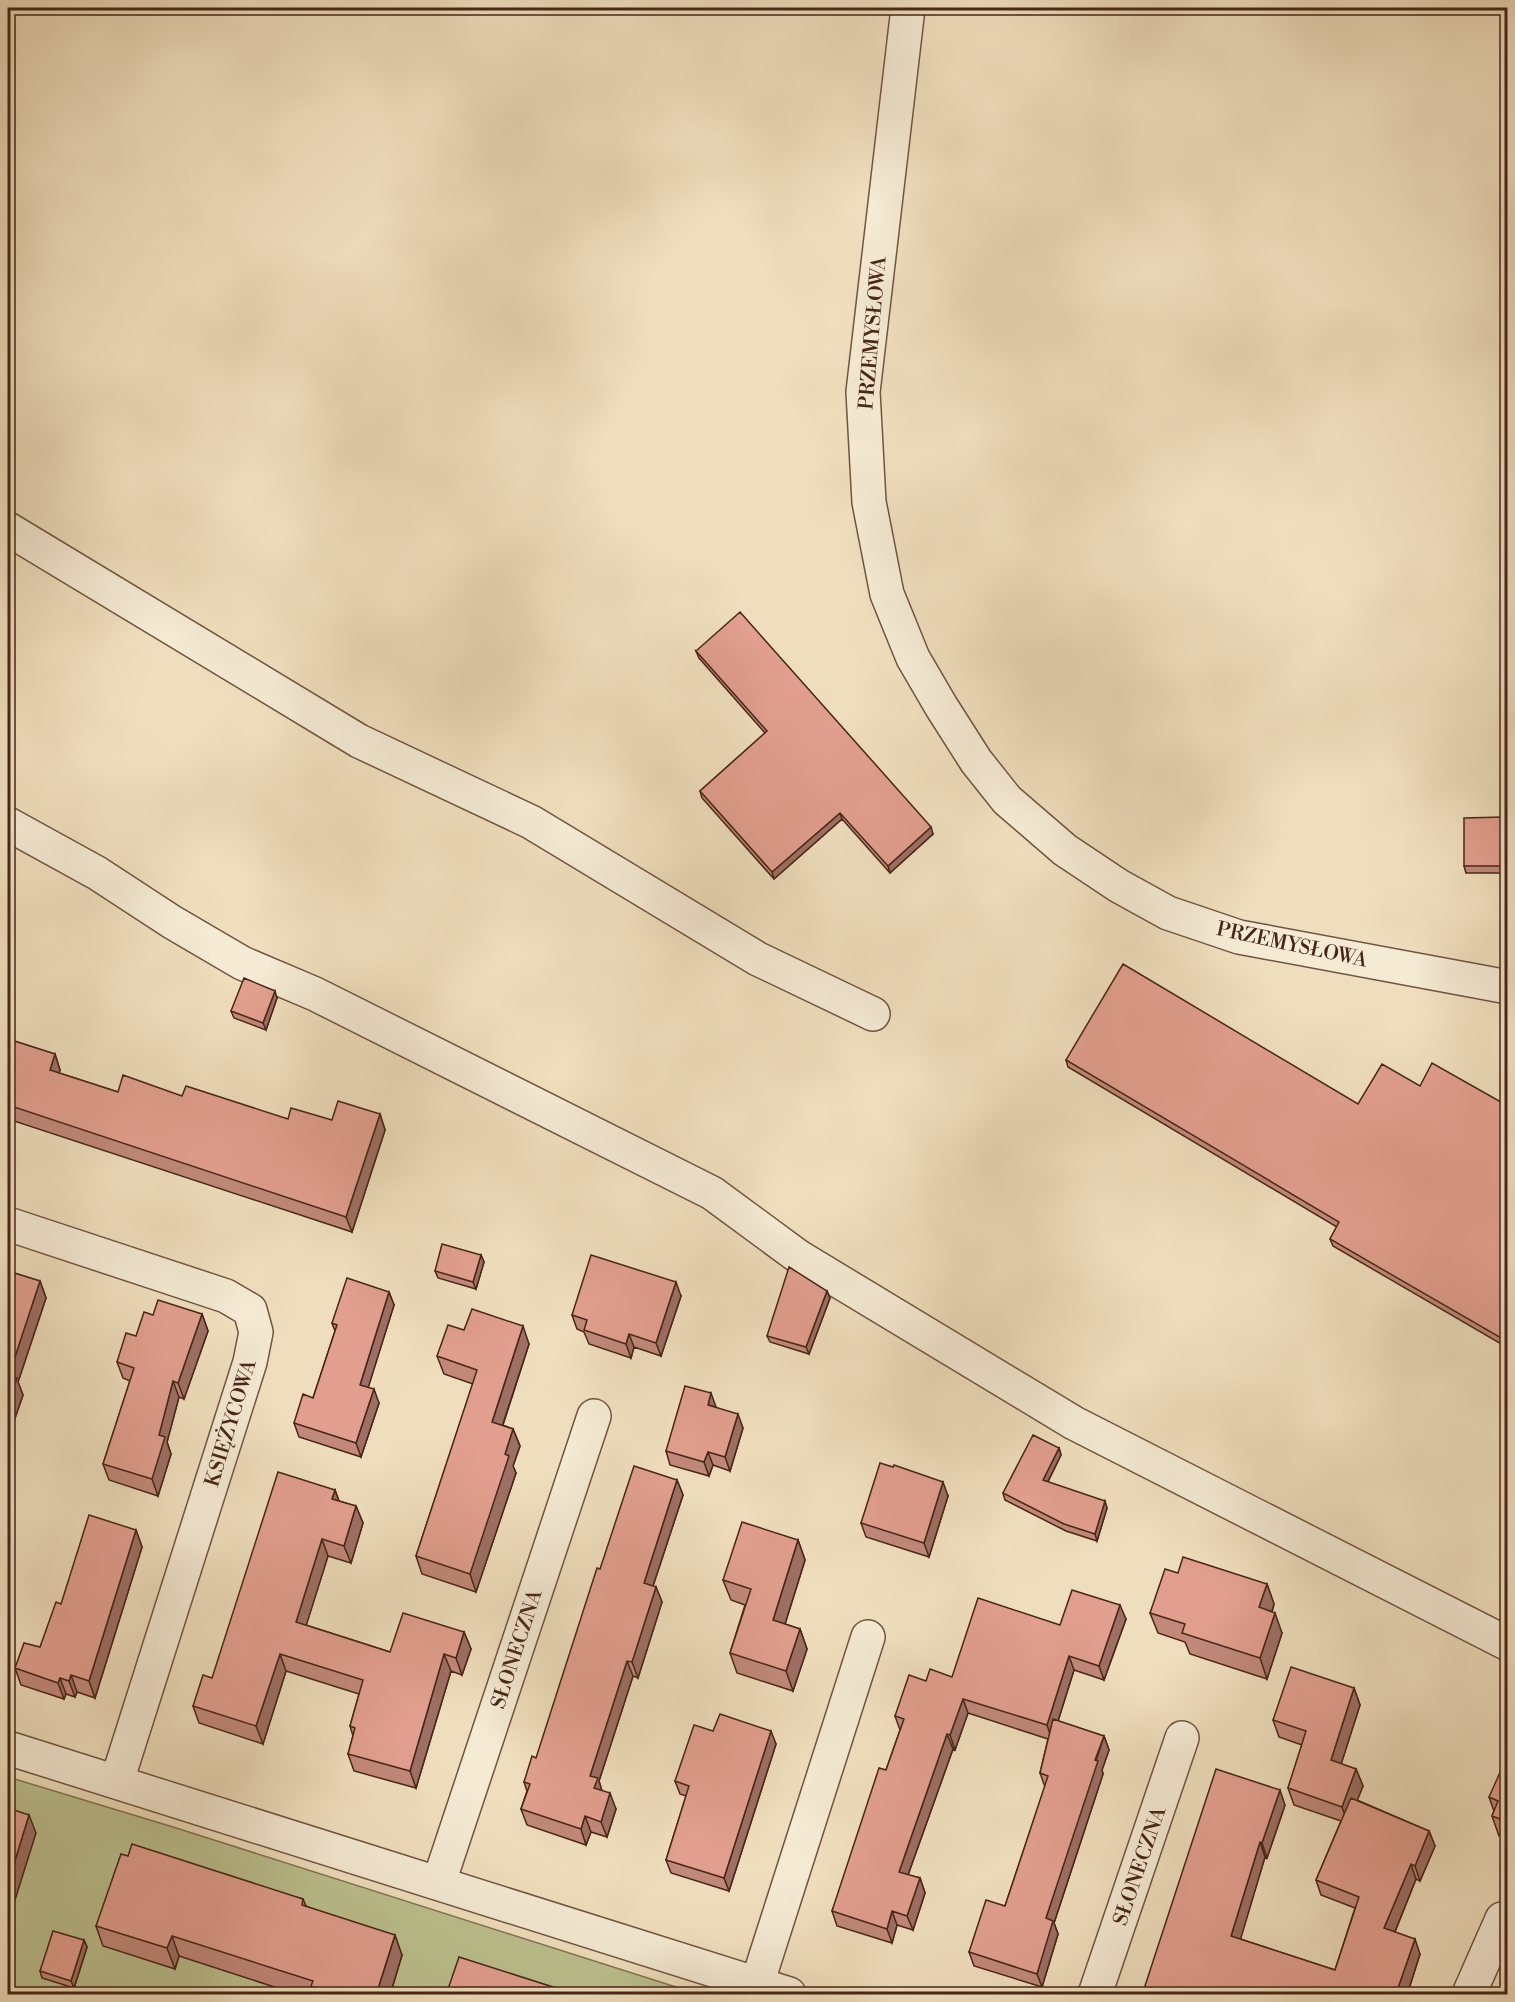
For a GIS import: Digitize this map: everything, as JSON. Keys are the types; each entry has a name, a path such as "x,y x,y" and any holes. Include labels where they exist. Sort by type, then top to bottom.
{"street":[{"name":"PRZEMYSŁOWA","path":"908,8 863,392 869,502 887,594 913,658 941,706 976,761 1007,800 1065,850 1119,886 1168,912 1239,937 1508,987"},
{"path":"8,529 359,741 531,822 758,959 873,1014"},
{"path":"8,824 97,873 172,922 242,963 315,994 712,1193 799,1257 1074,1423 1508,1644"},
{"name":"KSIĘŻYCOWA","path":"8,1224 226,1296 250,1310 256,1332 250,1362 117,1781"},
{"name":"SŁONECZNA","path":"439,1882 594,1416"},
{"path":"757,1984 868,1637"},
{"name":"SŁONECZNA","path":"1095,1995 1182,1738"},
{"path":"8,1748 439,1882 789,1995"},
{"path":"1469,1995 1502,1920"}],"green space":[{"path":"8,1777 173,1827 698,1994 8,1994"}],"building":[{"path":"740,612 931,827 888,866 840,813 772,872 700,791 767,731 696,651"},
{"path":"1503,817 1503,866 1464,866 1464,818"},
{"path":"1123,964 1358,1104 1382,1064 1420,1086 1432,1063 1508,1106 1508,1342 1330,1239 1339,1222 1066,1060"},
{"path":"244,978 275,991 263,1023 231,1011"},
{"path":"8,1039 55,1054 50,1070 118,1092 123,1075 182,1096 186,1086 288,1119 291,1108 332,1120 338,1101 380,1114 346,1217 8,1105"},
{"path":"442,1244 481,1255 473,1282 435,1271"},
{"path":"591,1255 676,1282 656,1343 629,1334 626,1344 584,1330 587,1320 572,1315"},
{"path":"789,1267 827,1291 806,1347 767,1336"},
{"path":"8,1271 40,1281 9,1375 17,1378 8,1404"},
{"path":"347,1278 389,1292 360,1385 374,1389 356,1443 294,1423 303,1394 313,1398 337,1325 332,1323"},
{"path":"158,1300 202,1314 178,1383 173,1381 159,1435 165,1437 152,1479 103,1464 134,1368 117,1362 126,1333 136,1336 144,1312 153,1315"},
{"path":"472,1309 523,1326 492,1422 513,1429 505,1454 509,1456 470,1574 416,1556 477,1370 437,1356 448,1325 464,1330"},
{"path":"685,1386 711,1393 708,1405 738,1414 725,1457 708,1452 704,1462 666,1451"},
{"path":"1033,1435 1059,1448 1043,1480 1105,1501 1095,1534 1064,1524 1003,1493"},
{"path":"880,1463 893,1467 894,1465 943,1482 924,1543 861,1523"},
{"path":"634,1466 677,1480 644,1583 656,1587 632,1662 627,1661 590,1776 598,1778 594,1788 610,1793 601,1822 585,1816 581,1829 521,1809 530,1784 524,1782 532,1756 536,1758 597,1568 600,1569"},
{"path":"278,1472 335,1490 332,1499 356,1506 344,1546 322,1539 296,1622 390,1652 403,1613 464,1632 456,1658 444,1654 410,1771 348,1754 355,1728 350,1726 363,1680 280,1654 256,1726 193,1706 203,1675 212,1678"},
{"path":"89,1515 136,1530 89,1681 71,1675 69,1681 60,1678 58,1683 15,1668 24,1643 40,1647 56,1602 61,1604"},
{"path":"742,1522 798,1540 773,1620 800,1629 786,1671 730,1653 751,1589 723,1580"},
{"path":"1183,1557 1267,1584 1259,1607 1275,1613 1260,1658 1182,1633 1185,1624 1150,1613 1165,1569 1178,1573"},
{"path":"1072,1590 1120,1605 1099,1666 1069,1656 1047,1725 963,1699 950,1735 947,1734 899,1872 920,1878 907,1916 892,1911 887,1929 832,1911 879,1768 886,1770 904,1719 895,1716 909,1675 926,1681 930,1669 952,1677 978,1598 1060,1625"},
{"path":"1291,1667 1354,1688 1331,1760 1356,1769 1342,1807 1288,1788 1306,1731 1273,1720"},
{"path":"720,1714 771,1731 724,1878 666,1860 689,1786 675,1781 694,1725 713,1731"},
{"path":"1053,1719 1104,1736 1095,1760 1098,1761 1046,1918 1053,1921 1037,1974 969,1952 986,1900 1005,1906 1048,1776 1040,1773"},
{"path":"1502,1768 1508,1770 1508,1822 1492,1816 1498,1801 1489,1797"},
{"path":"1216,1769 1280,1790 1262,1843 1260,1842 1231,1936 1335,1970 1359,1897 1316,1880 1351,1798 1429,1831 1415,1866 1411,1864 1384,1928 1415,1939 1397,1991 1391,1990 1389,1995 1142,1995"},
{"path":"8,1808 29,1815 8,1883"},
{"path":"132,1844 303,1899 302,1905 395,1935 376,1995 336,1995 311,1986 313,1981 172,1936 167,1948 96,1926 121,1854 128,1856"},
{"path":"53,1931 84,1940 71,1981 40,1971"},
{"path":"459,1957 575,1994 576,1991 586,1995 455,1995 447,1992"}]}
